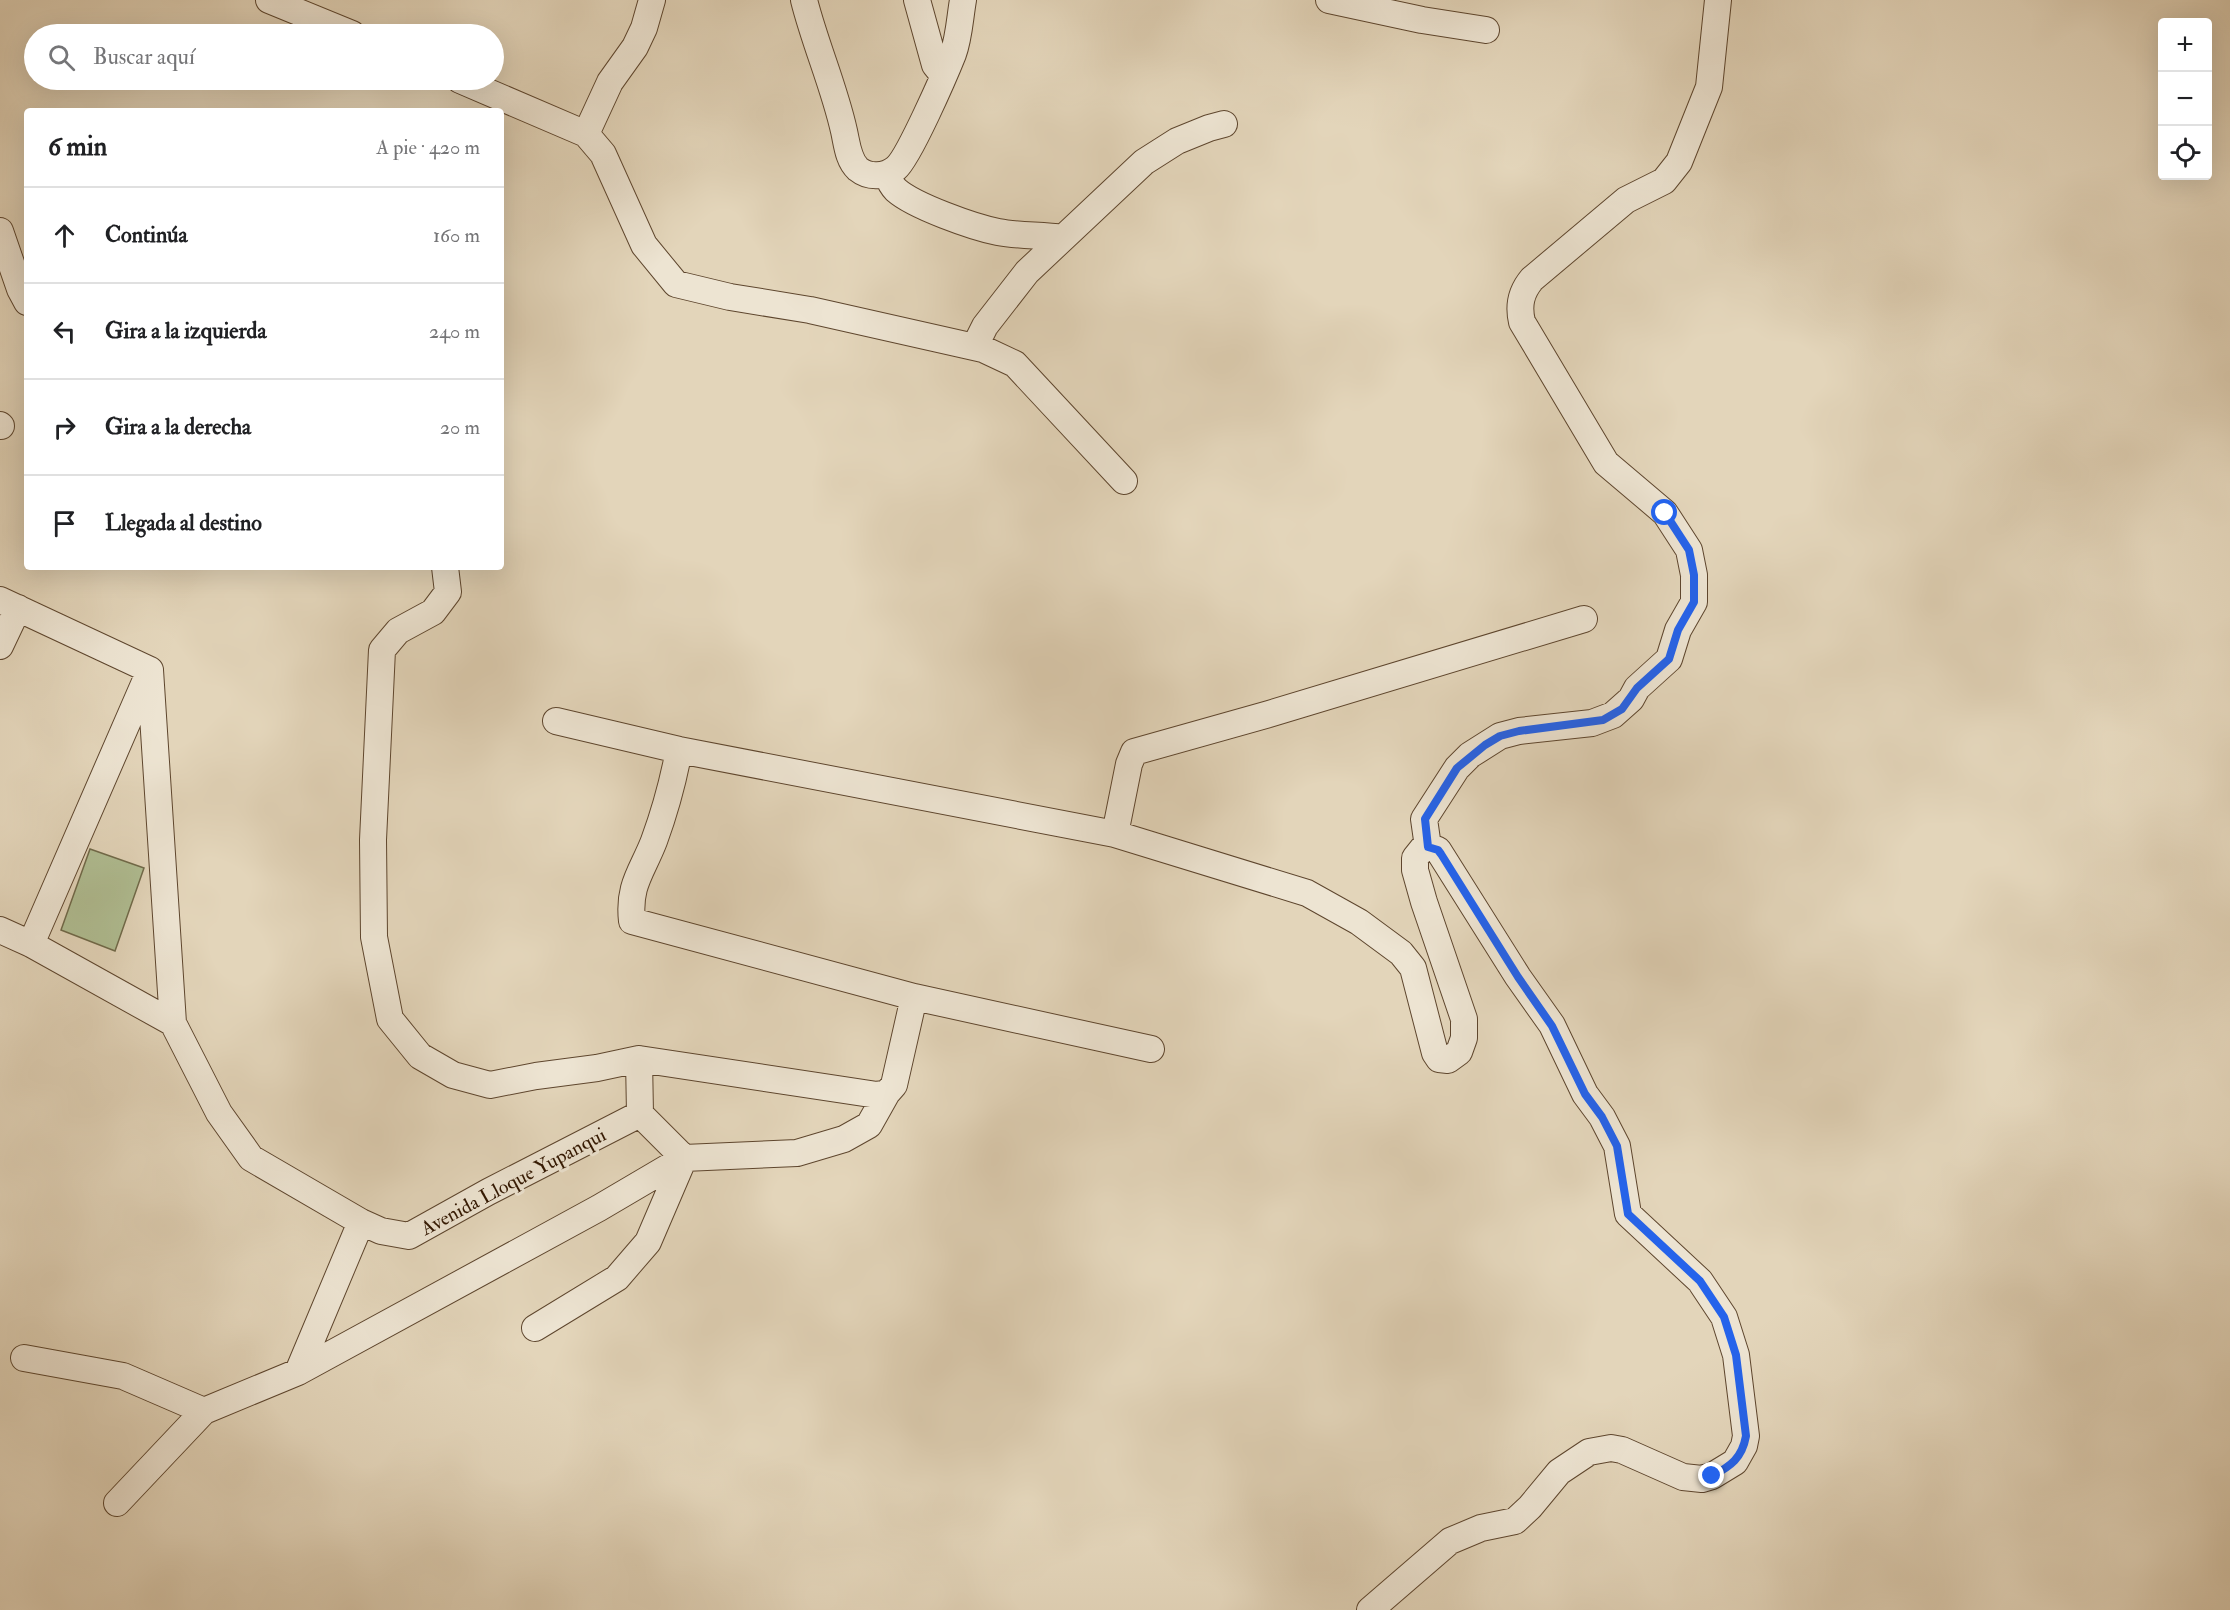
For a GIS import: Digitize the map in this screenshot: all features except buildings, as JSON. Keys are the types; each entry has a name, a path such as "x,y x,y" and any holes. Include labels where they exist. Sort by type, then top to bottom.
{"street":[{"path":"269,0 328,24"},
{"path":"586,134 610,82 635,47 644,28 652,0"},
{"path":"804,0 834,90 849,155 857,168 863,172 879,175 887,174 900,164 943,75 954,52 963,0"},
{"path":"916,0 935,65 943,75"},
{"path":"1329,0 1422,20 1486,30"},
{"path":"1428,847 1425,819 1457,768 1470,755 1500,736 1519,731 1592,723 1613,715 1631,699 1637,688 1669,659 1678,630 1694,602 1694,575 1689,550 1665,513 1606,463 1522,322 1520,304 1526,286 1532,279 1626,200 1664,181 1679,162 1708,87 1718,0"},
{"path":"483,90 586,134 603,154 644,244 676,284 975,346 1015,364 1124,481"},
{"path":"975,346 986,326 1027,272 1152,156 1177,141 1224,124"},
{"path":"887,174 889,182 901,194 967,223 997,232 1063,238"},
{"path":"0,231 24,296"},
{"path":"445,570 448,592 433,612 398,631 382,650 372,840 374,937 390,1019 420,1056 453,1075 490,1085 639,1059 878,1095 887,1093"},
{"path":"0,646 9,604 150,670"},
{"path":"1115,834 1129,764 1134,752 1269,714 1584,619"},
{"path":"31,944 150,670"},
{"path":"150,670 173,1023"},
{"path":"556,721 679,750 1115,834 1307,893 1359,922 1401,953 1413,968 1435,1053 1439,1059 1448,1060 1459,1052 1462,1046 1464,1019 1415,870 1415,858 1423,848 1438,850 1518,977 1552,1026 1585,1094 1602,1117 1617,1146 1628,1214 1700,1281 1721,1311 1736,1355 1746,1436 1744,1446 1735,1462 1712,1476 1702,1479 1683,1477 1622,1450 1611,1448 1588,1452 1558,1472 1530,1508 1515,1521 1481,1528 1449,1541 1370,1610"},
{"path":"679,750 672,786 663,815 653,844 635,879 630,906 632,921 914,997 1151,1049"},
{"path":"0,930 31,944 173,1023"},
{"path":"117,1503 204,1411 298,1372 600,1208 684,1158 797,1153 844,1139 869,1125 894,1085 914,997"},
{"name":"Avenida Lloque Yupanqui","path":"173,1023 219,1113 250,1158 361,1222 381,1231 409,1236 488,1192 640,1114"},
{"path":"639,1059 640,1114 684,1158"},
{"path":"535,1328 617,1278 648,1242 684,1158"},
{"path":"298,1372 361,1222"},
{"path":"24,1358 123,1376 204,1411"}],"green space":[{"path":"90,849 144,868 115,951 61,930"}],"route":[{"path":"1665,513 1689,550 1694,575 1694,602 1678,630 1669,659 1637,688 1622,709 1603,720 1519,731 1500,736 1470,755 1457,768 1430,808 1425,819 1425,828 1428,847 1438,850 1441,854 1518,977 1552,1026 1585,1094 1602,1117 1617,1146 1628,1214 1700,1281 1724,1317 1736,1355 1746,1436 1740,1456 1735,1462 1712,1476"}]}
